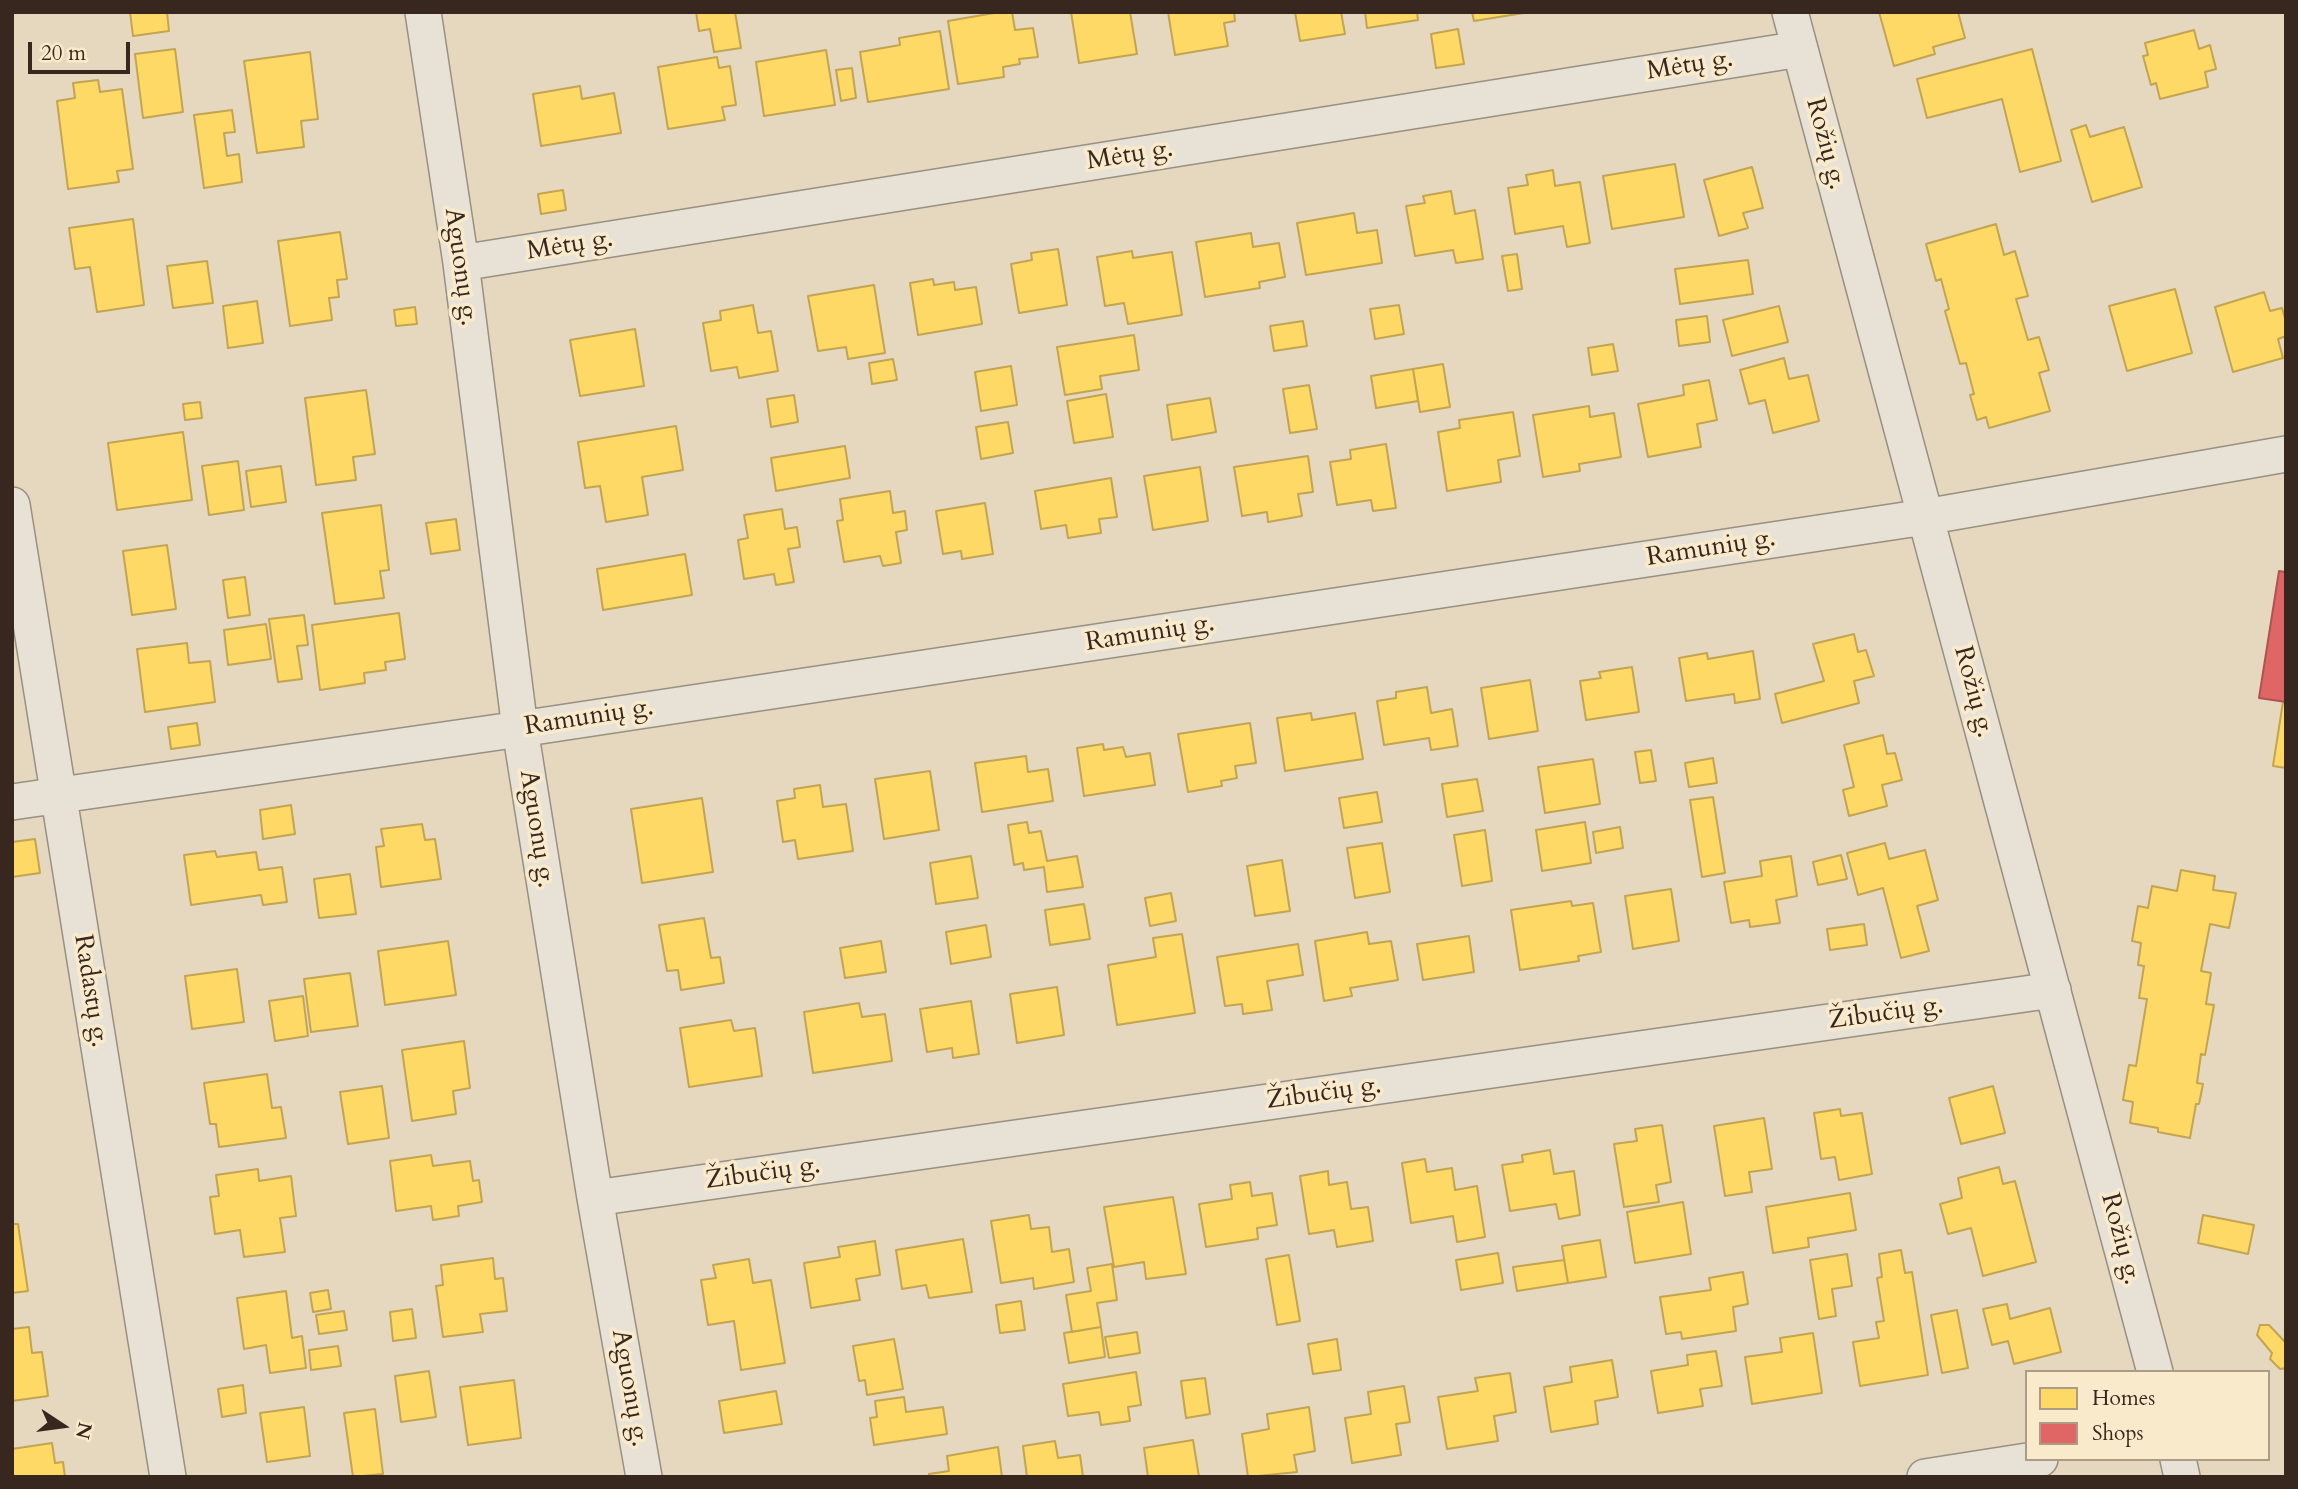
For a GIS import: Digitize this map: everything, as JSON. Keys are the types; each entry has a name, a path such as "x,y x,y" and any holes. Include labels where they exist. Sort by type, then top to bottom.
{"street":[{"name":"Aguonų g.","path":"423,12 461,263 520,729 595,1198 644,1477"},
{"name":"Rožių g.","path":"1790,12 2154,1370"},
{"name":"Mėtų g.","path":"461,263 1800,49"},
{"name":"Ramunių g.","path":"12,802 520,729 1925,517 2286,454"},
{"name":"Radastų g.","path":"12,505 168,1477"},
{"name":"Žibučių g.","path":"595,1198 2053,990"},
{"path":"1925,1477 2026,1461"}],"building: Homes":[{"path":"130,12 167,12 169,31 133,36"},
{"path":"696,12 735,12 741,48 714,52 710,29 699,31"},
{"path":"1012,12 1015,30 1033,28 1038,57 1019,59 1020,64 1003,67 1004,77 958,84 948,21"},
{"path":"1071,12 1130,12 1137,54 1079,63"},
{"path":"1168,12 1234,12 1235,21 1224,23 1228,46 1175,55"},
{"path":"1295,12 1341,12 1345,34 1300,41"},
{"path":"1365,12 1417,12 1418,20 1367,28"},
{"path":"1472,12 1530,12 1474,21"},
{"path":"1879,12 1958,12 1965,38 1933,47 1935,54 1894,66"},
{"path":"1458,29 1464,64 1436,68 1431,34"},
{"path":"2194,30 2199,49 2210,45 2216,69 2205,72 2208,87 2160,99 2156,83 2151,85 2143,56 2148,55 2145,43"},
{"path":"940,31 949,89 868,102 860,52 900,45 899,38"},
{"path":"175,49 183,112 143,118 135,54"},
{"path":"2032,49 2061,161 2020,172 2002,99 1927,118 1917,79"},
{"path":"826,50 835,105 764,116 756,62"},
{"path":"310,52 318,119 301,121 304,147 257,153 244,61"},
{"path":"717,57 719,68 730,66 736,105 722,107 725,120 668,129 658,67"},
{"path":"852,68 856,98 841,101 836,70"},
{"path":"98,80 100,92 122,89 133,169 117,171 119,182 68,189 57,101 75,98 73,83"},
{"path":"580,86 582,99 614,93 621,133 541,146 533,94"},
{"path":"232,110 235,132 224,133 227,156 239,154 242,182 204,188 194,115"},
{"path":"2086,125 2090,137 2124,127 2142,187 2092,202 2071,130"},
{"path":"1675,164 1684,217 1612,229 1603,176"},
{"path":"1752,167 1763,208 1743,213 1748,228 1719,236 1704,180"},
{"path":"1553,170 1555,186 1580,182 1590,243 1567,247 1563,226 1515,234 1508,188 1528,185 1526,175"},
{"path":"563,190 566,210 541,214 538,194"},
{"path":"1451,191 1455,214 1475,210 1483,259 1456,263 1453,250 1415,256 1406,206 1425,203 1423,196"},
{"path":"1354,213 1357,233 1377,230 1382,263 1306,275 1297,223"},
{"path":"133,219 144,305 97,312 90,267 75,269 69,228"},
{"path":"1996,224 2004,255 2015,251 2028,296 2016,299 2028,340 2039,337 2049,370 2039,373 2050,411 1989,428 1986,417 1977,420 1970,395 1974,394 1966,363 1960,364 1945,311 1949,309 1941,279 1936,281 1926,244"},
{"path":"340,232 347,279 337,280 339,297 329,298 332,320 290,326 278,241"},
{"path":"1251,233 1253,247 1279,243 1285,277 1259,282 1260,288 1205,297 1196,242"},
{"path":"1058,249 1067,305 1019,313 1011,264 1032,260 1031,253"},
{"path":"1132,251 1133,258 1172,252 1182,315 1128,324 1124,303 1105,306 1097,257"},
{"path":"1517,254 1522,289 1508,291 1502,256"},
{"path":"1748,260 1753,294 1680,304 1675,269"},
{"path":"207,261 213,303 173,308 167,266"},
{"path":"933,279 934,285 954,282 955,290 976,287 982,324 918,335 910,283"},
{"path":"874,285 885,353 848,359 846,347 818,351 808,296"},
{"path":"2175,289 2192,353 2127,371 2109,306"},
{"path":"2264,292 2270,311 2282,308 2286,336 2278,339 2283,358 2233,372 2215,307"},
{"path":"257,301 263,343 228,348 223,306"},
{"path":"753,305 758,333 771,331 778,371 739,378 737,367 711,371 703,323 721,320 720,311"},
{"path":"1399,305 1404,334 1375,339 1370,309"},
{"path":"1779,306 1788,342 1732,356 1723,320"},
{"path":"415,307 417,324 396,326 394,310"},
{"path":"1707,316 1710,342 1679,346 1676,320"},
{"path":"1303,321 1307,346 1274,351 1270,326"},
{"path":"635,329 644,386 580,396 570,340"},
{"path":"1134,335 1139,370 1100,376 1102,389 1065,395 1057,347"},
{"path":"1613,344 1618,371 1592,375 1588,348"},
{"path":"1784,358 1789,379 1808,375 1819,421 1773,433 1765,400 1749,404 1740,370"},
{"path":"893,359 897,380 872,384 869,363"},
{"path":"1443,364 1450,407 1420,412 1413,369"},
{"path":"1011,366 1017,405 981,411 975,372"},
{"path":"1413,369 1418,401 1376,408 1371,376"},
{"path":"1709,380 1717,420 1697,424 1701,447 1648,457 1638,404 1684,395 1683,385"},
{"path":"1309,385 1317,429 1290,433 1283,389"},
{"path":"366,390 375,454 353,457 356,480 316,485 305,398"},
{"path":"1106,394 1113,437 1074,443 1067,401"},
{"path":"794,395 798,422 771,427 767,399"},
{"path":"1210,398 1216,432 1172,440 1167,405"},
{"path":"200,402 202,418 185,420 183,404"},
{"path":"1589,406 1590,417 1614,413 1621,457 1579,464 1580,471 1543,477 1533,415"},
{"path":"1513,412 1520,456 1498,460 1501,482 1447,491 1438,432 1460,428 1459,420"},
{"path":"1008,422 1013,453 981,459 976,427"},
{"path":"676,426 683,470 642,477 648,515 606,522 600,486 585,488 578,442"},
{"path":"183,432 192,500 117,510 108,443"},
{"path":"1386,444 1396,508 1373,511 1371,500 1337,505 1330,462 1351,459 1350,450"},
{"path":"845,446 850,478 776,491 771,458"},
{"path":"1308,456 1313,492 1298,494 1302,516 1268,522 1267,512 1242,516 1234,467"},
{"path":"238,461 244,510 209,515 202,466"},
{"path":"281,466 286,502 251,507 246,471"},
{"path":"1200,467 1208,521 1153,530 1144,476"},
{"path":"1111,478 1117,517 1099,519 1101,533 1068,538 1066,525 1041,529 1035,491"},
{"path":"890,491 893,513 905,511 907,530 896,532 901,563 883,566 880,556 844,562 837,521 843,520 840,499"},
{"path":"985,503 993,554 962,559 961,551 943,554 936,511"},
{"path":"381,505 389,570 380,571 384,598 335,604 322,513"},
{"path":"782,509 785,529 797,527 800,547 788,549 794,582 776,585 774,574 744,579 738,540 748,538 744,515"},
{"path":"456,519 460,550 431,554 426,523"},
{"path":"167,545 176,609 132,615 123,551"},
{"path":"685,554 692,595 603,610 597,569"},
{"path":"245,577 250,615 228,618 223,580"},
{"path":"399,613 405,659 385,662 386,670 364,673 365,683 320,690 312,625"},
{"path":"304,615 308,645 297,646 302,679 278,682 269,619"},
{"path":"266,624 271,659 228,665 224,630"},
{"path":"1854,634 1858,652 1866,650 1874,676 1854,681 1859,703 1782,723 1775,694 1824,681 1813,644"},
{"path":"187,643 189,663 210,661 215,702 145,712 137,649"},
{"path":"1753,651 1760,699 1735,703 1734,694 1686,701 1679,658 1707,653 1708,659"},
{"path":"1632,667 1639,712 1586,720 1580,681 1601,678 1599,672"},
{"path":"1530,680 1538,731 1489,739 1481,688"},
{"path":"1427,687 1431,713 1452,709 1458,746 1431,750 1429,738 1384,745 1377,701 1396,698 1396,692"},
{"path":"2283,702 2286,702 2286,768 2273,766"},
{"path":"1311,713 1312,720 1355,713 1363,759 1285,771 1277,718"},
{"path":"197,723 200,745 171,749 168,727"},
{"path":"1250,723 1256,763 1235,766 1237,778 1221,781 1222,786 1188,792 1178,734"},
{"path":"1883,735 1887,754 1895,753 1902,780 1882,785 1887,806 1849,816 1843,790 1854,787 1844,745"},
{"path":"1103,744 1104,750 1123,747 1126,757 1150,753 1155,785 1084,796 1077,748"},
{"path":"1651,750 1656,781 1640,783 1635,752"},
{"path":"1026,756 1028,772 1048,769 1053,801 982,812 975,763"},
{"path":"1713,758 1717,783 1689,787 1685,763"},
{"path":"1593,759 1600,804 1545,813 1538,767"},
{"path":"930,771 939,830 884,839 875,779"},
{"path":"1477,779 1483,811 1447,817 1442,784"},
{"path":"820,785 823,807 846,804 853,851 798,859 795,840 783,842 777,801 795,798 794,789"},
{"path":"1377,792 1382,822 1344,828 1339,798"},
{"path":"1713,797 1725,873 1702,877 1690,800"},
{"path":"702,798 713,872 642,883 631,809"},
{"path":"291,805 295,834 263,839 260,810"},
{"path":"1027,822 1029,833 1041,831 1047,861 1077,856 1083,887 1047,892 1044,867 1024,870 1023,863 1014,865 1008,825"},
{"path":"1585,822 1591,863 1542,871 1536,830"},
{"path":"422,824 425,840 435,839 441,879 381,887 376,847 384,846 381,829"},
{"path":"1620,827 1623,848 1596,853 1593,832"},
{"path":"1485,830 1492,881 1462,886 1454,835"},
{"path":"35,839 40,873 12,877 12,842"},
{"path":"1382,843 1390,892 1355,898 1347,848"},
{"path":"1885,843 1889,859 1925,850 1938,900 1917,906 1929,951 1901,958 1883,888 1858,895 1847,853"},
{"path":"215,851 217,857 256,852 259,870 282,867 287,902 263,905 261,895 191,905 184,855"},
{"path":"1841,855 1847,879 1818,885 1813,862"},
{"path":"971,856 978,898 936,904 930,863"},
{"path":"1791,856 1797,896 1776,900 1780,923 1750,927 1749,920 1731,923 1724,882 1762,876 1760,861"},
{"path":"1282,860 1290,911 1255,916 1247,866"},
{"path":"2181,870 2215,876 2213,890 2236,893 2229,928 2210,924 2201,971 2211,973 2206,1004 2214,1005 2205,1055 2201,1054 2197,1083 2203,1084 2199,1104 2196,1104 2190,1138 2130,1123 2133,1102 2123,1100 2129,1065 2136,1066 2147,999 2139,998 2144,966 2138,965 2141,943 2132,941 2138,906 2148,908 2152,886 2177,891"},
{"path":"350,874 356,914 319,918 314,879"},
{"path":"1671,889 1679,941 1633,949 1625,896"},
{"path":"1171,893 1176,921 1150,926 1145,898"},
{"path":"1571,901 1572,906 1593,903 1601,952 1578,956 1579,961 1520,970 1511,910"},
{"path":"1084,904 1090,939 1050,945 1045,910"},
{"path":"704,918 711,958 720,957 724,983 681,990 678,970 667,971 659,925"},
{"path":"1864,924 1867,945 1830,950 1827,929"},
{"path":"986,925 991,957 951,964 946,932"},
{"path":"1367,932 1369,944 1391,941 1398,980 1350,988 1352,996 1324,1001 1315,941"},
{"path":"1182,934 1195,1013 1117,1025 1108,965 1156,957 1153,938"},
{"path":"1469,936 1474,972 1423,980 1417,944"},
{"path":"448,941 456,995 385,1005 378,951"},
{"path":"881,941 886,972 845,978 840,948"},
{"path":"1298,944 1303,975 1267,981 1272,1010 1243,1014 1242,1004 1225,1006 1217,957"},
{"path":"237,969 244,1022 192,1029 185,976"},
{"path":"350,973 358,1026 311,1032 304,979"},
{"path":"1057,987 1064,1035 1017,1043 1010,994"},
{"path":"303,996 308,1036 275,1041 269,1001"},
{"path":"971,1001 979,1054 953,1058 952,1048 927,1052 920,1009"},
{"path":"859,1003 862,1017 885,1014 892,1061 813,1073 804,1012"},
{"path":"731,1020 734,1031 755,1028 762,1076 689,1087 680,1028"},
{"path":"464,1041 470,1088 453,1091 456,1114 412,1121 402,1050"},
{"path":"267,1074 272,1108 281,1107 286,1138 219,1147 216,1124 210,1124 204,1083"},
{"path":"382,1086 389,1138 348,1144 340,1092"},
{"path":"1993,1086 2005,1133 1961,1144 1949,1098"},
{"path":"1840,1109 1841,1116 1862,1113 1872,1174 1839,1180 1835,1157 1821,1159 1814,1113"},
{"path":"1764,1118 1772,1169 1749,1172 1752,1192 1725,1196 1714,1126"},
{"path":"1662,1125 1671,1182 1656,1185 1659,1202 1624,1207 1614,1144 1637,1141 1635,1129"},
{"path":"1550,1150 1554,1174 1574,1171 1580,1215 1559,1219 1556,1204 1510,1211 1502,1165 1523,1162 1522,1155"},
{"path":"431,1155 433,1166 470,1161 473,1181 479,1180 482,1202 458,1206 459,1216 433,1220 431,1206 396,1211 390,1161"},
{"path":"1425,1159 1427,1172 1452,1168 1455,1190 1477,1186 1485,1237 1457,1242 1453,1216 1411,1223 1402,1163"},
{"path":"1999,1167 2003,1184 2015,1181 2036,1262 1983,1276 1971,1228 1948,1234 1940,1204 1962,1198 1958,1178"},
{"path":"258,1169 259,1181 291,1176 296,1216 280,1218 285,1252 244,1257 240,1230 215,1234 210,1197 219,1196 216,1175"},
{"path":"1328,1171 1329,1185 1347,1182 1351,1209 1368,1207 1373,1241 1337,1247 1334,1230 1309,1234 1300,1176"},
{"path":"1250,1182 1252,1196 1272,1193 1277,1225 1257,1228 1258,1239 1206,1247 1199,1204 1232,1199 1230,1185"},
{"path":"1850,1193 1856,1230 1808,1238 1809,1247 1773,1253 1766,1207"},
{"path":"1173,1197 1186,1274 1146,1279 1144,1262 1114,1267 1104,1207"},
{"path":"1683,1202 1691,1254 1635,1263 1627,1212"},
{"path":"1029,1215 1031,1229 1049,1227 1052,1252 1069,1249 1074,1282 1034,1289 1033,1278 1001,1283 991,1221"},
{"path":"2203,1215 2254,1225 2248,1254 2198,1243"},
{"path":"12,1224 18,1224 28,1291 12,1293"},
{"path":"963,1239 972,1292 929,1298 926,1285 902,1289 896,1250"},
{"path":"1600,1240 1606,1277 1568,1283 1562,1246"},
{"path":"875,1241 880,1275 856,1279 860,1300 811,1308 804,1263 840,1257 838,1247"},
{"path":"1901,1250 1905,1273 1912,1272 1928,1375 1860,1386 1853,1342 1879,1338 1876,1322 1884,1321 1877,1278 1882,1277 1879,1254"},
{"path":"1498,1253 1503,1283 1461,1290 1456,1260"},
{"path":"1847,1254 1852,1286 1832,1289 1836,1316 1819,1319 1810,1260"},
{"path":"1289,1255 1300,1321 1277,1325 1266,1259"},
{"path":"493,1258 495,1279 503,1278 507,1311 480,1314 483,1332 443,1337 436,1286 443,1285 441,1265"},
{"path":"749,1259 753,1283 771,1280 785,1363 741,1370 734,1321 708,1325 701,1280 716,1278 713,1265"},
{"path":"1564,1260 1568,1283 1517,1291 1513,1267"},
{"path":"1112,1264 1117,1300 1097,1303 1101,1327 1072,1332 1066,1295 1091,1291 1087,1268"},
{"path":"1743,1272 1748,1304 1733,1307 1736,1331 1682,1339 1681,1332 1666,1334 1660,1297 1711,1290 1709,1278"},
{"path":"328,1290 331,1309 313,1312 310,1293"},
{"path":"286,1291 292,1338 302,1336 306,1368 270,1373 266,1345 244,1349 237,1298"},
{"path":"1021,1301 1025,1330 1000,1333 996,1305"},
{"path":"2007,1304 2010,1319 2050,1308 2061,1352 2014,1364 2008,1341 1992,1345 1983,1309"},
{"path":"412,1309 416,1338 393,1341 390,1312"},
{"path":"1957,1310 1968,1368 1942,1373 1931,1315"},
{"path":"344,1311 347,1330 319,1334 316,1315"},
{"path":"2260,1325 2269,1325 2286,1343 2286,1368 2280,1369 2270,1359 2272,1353 2257,1335"},
{"path":"29,1327 32,1353 42,1352 48,1396 12,1401 12,1329"},
{"path":"1101,1327 1105,1357 1069,1363 1064,1333"},
{"path":"1137,1332 1140,1353 1109,1358 1105,1337"},
{"path":"1813,1333 1822,1393 1752,1404 1745,1357 1782,1352 1780,1338"},
{"path":"894,1339 903,1389 867,1395 865,1380 859,1381 853,1346"},
{"path":"1337,1339 1341,1370 1313,1374 1308,1344"},
{"path":"338,1346 341,1366 311,1370 309,1350"},
{"path":"1716,1351 1722,1386 1700,1389 1703,1406 1658,1413 1651,1371 1688,1365 1687,1355"},
{"path":"1612,1360 1618,1397 1595,1401 1598,1424 1551,1432 1544,1387 1572,1382 1570,1367"},
{"path":"429,1371 436,1417 401,1422 395,1376"},
{"path":"1136,1372 1141,1405 1128,1407 1130,1421 1101,1425 1099,1412 1068,1416 1063,1384"},
{"path":"1510,1373 1516,1412 1494,1416 1498,1441 1447,1449 1438,1397 1478,1391 1475,1378"},
{"path":"1205,1378 1210,1414 1186,1418 1181,1381"},
{"path":"514,1380 521,1438 468,1445 460,1387"},
{"path":"243,1385 246,1413 222,1417 218,1389"},
{"path":"1404,1386 1410,1422 1396,1424 1401,1455 1352,1463 1345,1418 1371,1414 1368,1392"},
{"path":"776,1391 782,1424 724,1433 719,1401"},
{"path":"904,1397 906,1412 943,1407 947,1434 874,1445 870,1418 877,1417 875,1401"},
{"path":"304,1407 310,1456 267,1462 260,1413"},
{"path":"1309,1407 1315,1451 1294,1455 1297,1472 1248,1477 1242,1434 1269,1429 1267,1414"},
{"path":"375,1409 383,1474 353,1477 344,1413"},
{"path":"1193,1440 1199,1477 1148,1477 1144,1448"},
{"path":"1055,1441 1058,1458 1080,1455 1083,1477 1027,1477 1023,1446"},
{"path":"52,1443 55,1463 63,1462 65,1477 12,1477 12,1449"},
{"path":"998,1447 1002,1477 929,1477 929,1474 949,1471 947,1456"}],"building: Shops":[{"path":"2279,571 2286,572 2286,702 2259,698"}]}
